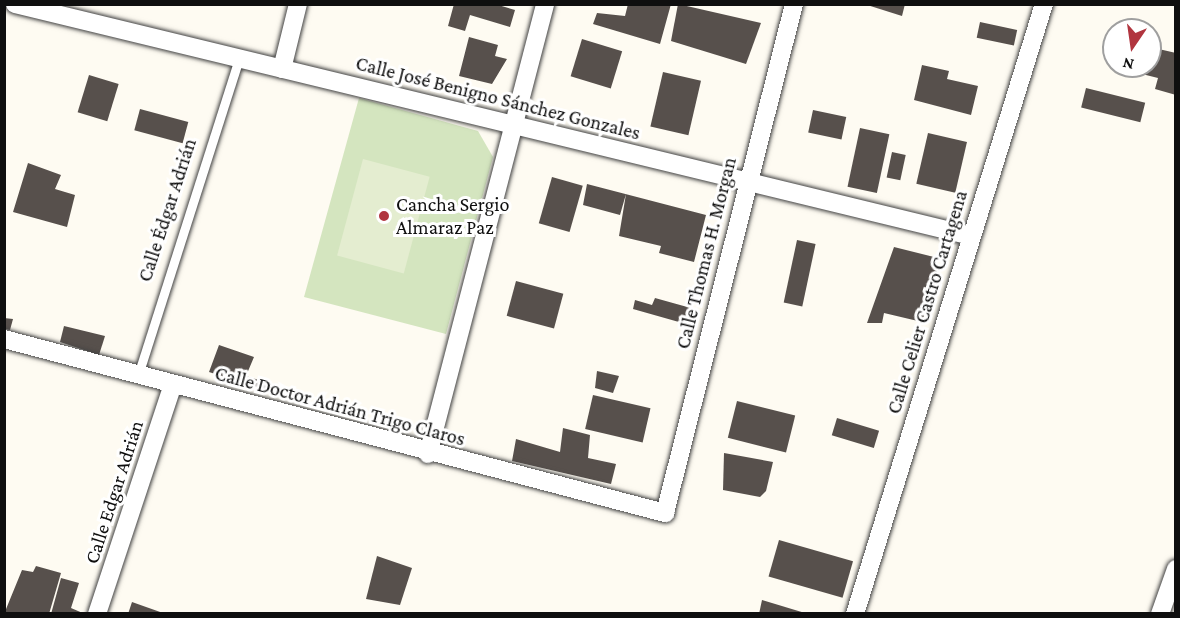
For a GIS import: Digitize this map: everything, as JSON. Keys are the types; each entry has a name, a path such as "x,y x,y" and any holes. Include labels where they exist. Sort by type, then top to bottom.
{"street":[{"name":"Calle José Benigno Sánchez Gonzales","path":"15,4 971,236"},
{"path":"282,69 298,4"},
{"path":"428,454 545,4"},
{"name":"Calle Thomas H. Morgan","path":"665,513 747,181 794,4"},
{"name":"Calle Celier Castro Cartagena","path":"855,614 1044,4"},
{"name":"Calle Doctor Adrián Trigo Claros","path":"4,339 428,454 665,513"},
{"name":"Calle Edgar Adrián","path":"97,614 173,384"},
{"path":"1160,614 1176,569"}],"lane":[{"name":"Calle Édgar Adrián","path":"138,375 239,59"}],"green space":[{"path":"359,98 478,131 493,157 446,334 304,297"},
{"name":"Cancha Sergio Almaraz Paz","path":"363,159 430,177 404,273 337,256"}],"building":[{"path":"454,4 495,4 515,10 510,27 470,15 465,31 448,26"},
{"path":"628,4 671,4 660,44 593,24 597,13 625,16"},
{"path":"678,4 761,23 746,64 671,41"},
{"path":"864,4 905,4 902,16"},
{"path":"980,22 1017,30 1014,46 977,38"},
{"path":"469,37 498,45 495,56 507,59 492,84 459,76"},
{"path":"582,39 622,51 611,89 571,76"},
{"path":"1162,50 1176,53 1176,95 1155,89 1158,78 1162,78"},
{"path":"922,65 949,71 947,79 978,86 971,115 914,100"},
{"path":"663,72 701,81 688,135 650,127"},
{"path":"89,75 119,84 107,121 78,112"},
{"path":"1086,88 1145,103 1140,122 1081,107"},
{"path":"140,109 188,122 183,143 134,130"},
{"path":"813,110 846,117 841,140 808,132"},
{"path":"860,128 889,134 877,193 848,187"},
{"path":"928,133 967,142 955,193 916,184"},
{"path":"892,152 906,155 900,180 887,177"},
{"path":"28,163 61,175 55,189 75,195 67,227 13,212"},
{"path":"552,177 583,186 570,232 539,223"},
{"path":"587,184 626,194 620,215 583,205"},
{"path":"626,194 706,215 694,262 659,253 661,246 619,236"},
{"path":"797,240 816,244 802,307 784,303"},
{"path":"894,247 934,257 938,268 922,322 884,313 882,323 867,323"},
{"path":"516,281 563,294 554,328 507,316"},
{"path":"655,298 698,310 693,326 633,309 635,300 652,305"},
{"path":"4,318 13,319 10,330 4,329"},
{"path":"64,326 105,336 99,355 60,342"},
{"path":"219,345 254,357 246,376 272,384 269,391 209,372"},
{"path":"597,371 619,376 613,393 595,388"},
{"path":"593,395 650,408 643,442 585,429"},
{"path":"737,401 795,416 786,452 728,438"},
{"path":"837,418 879,431 874,448 832,435"},
{"path":"563,428 590,435 588,458 616,464 611,484 512,461 516,439 560,452"},
{"path":"724,453 773,462 766,491 760,497 723,490"},
{"path":"779,540 853,561 843,598 769,577"},
{"path":"377,556 412,568 400,605 366,599"},
{"path":"36,566 61,573 49,614 4,614 22,570 33,572"},
{"path":"61,578 79,583 71,608 85,614 51,614"},
{"path":"762,600 805,613 805,614 759,614"},
{"path":"132,602 163,613 163,614 128,614"}],"place":[{"name":"Cancha Sergio Almaraz Paz","path":"384,216"}]}
